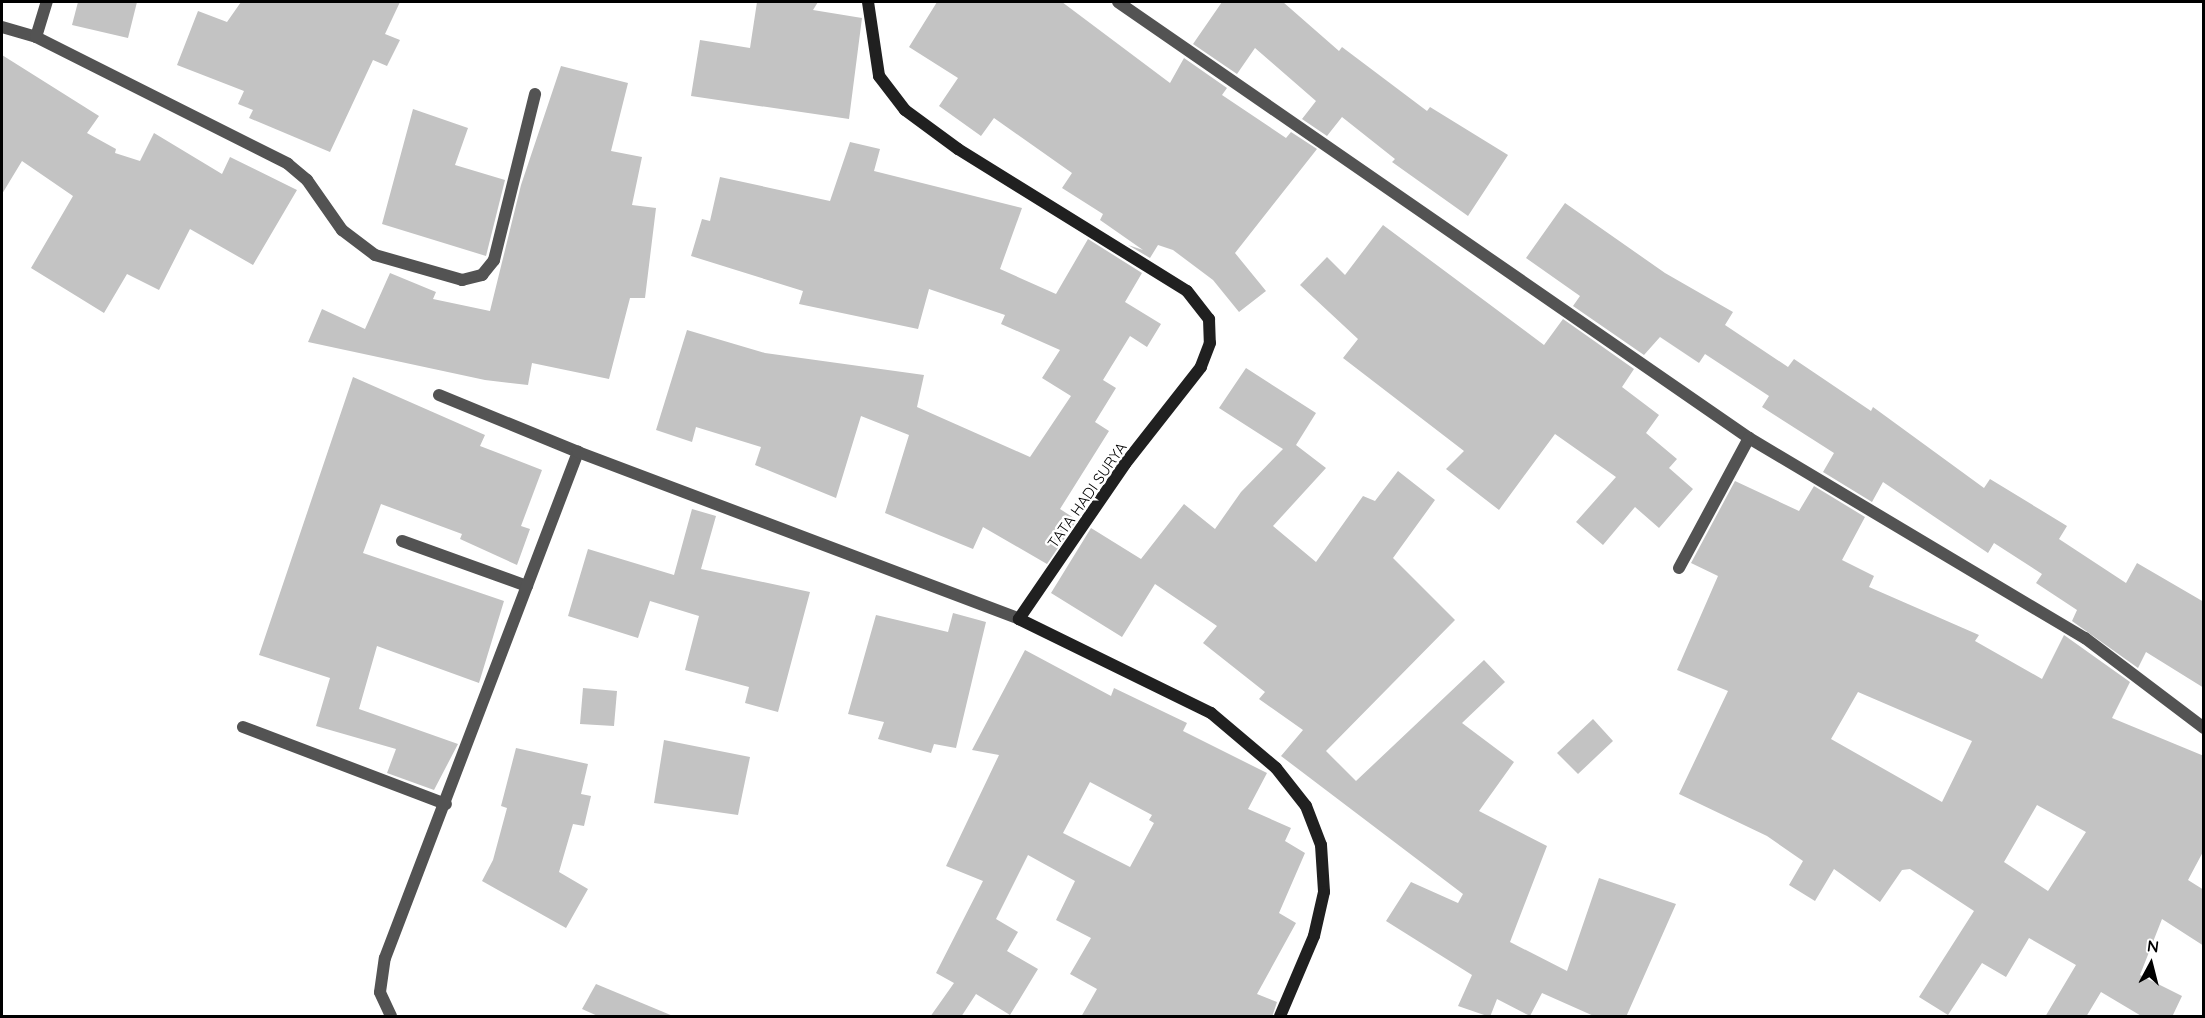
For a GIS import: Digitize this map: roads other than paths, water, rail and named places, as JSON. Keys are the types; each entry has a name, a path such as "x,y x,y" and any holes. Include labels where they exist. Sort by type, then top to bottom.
{"street":[{"path":"36,37 47,2"},
{"name":"TATA HADI SURYA","path":"868,2 879,76 906,110 958,149 1187,291 1209,319 1210,343 1201,368 1125,464 1019,618"},
{"path":"1118,2 1749,438 2085,638 2204,728"},
{"path":"2,27 36,37 288,164 307,180 342,230 375,255 462,280 482,275 494,260 535,94"},
{"path":"439,395 578,452 1019,618 1211,713 1276,768 1306,806 1321,844 1324,892 1314,936 1280,1017"},
{"path":"1679,568 1749,438"},
{"path":"391,1017 381,992 385,958 447,804 578,452"},
{"path":"402,541 527,586"},
{"path":"243,727 447,804"}]}
